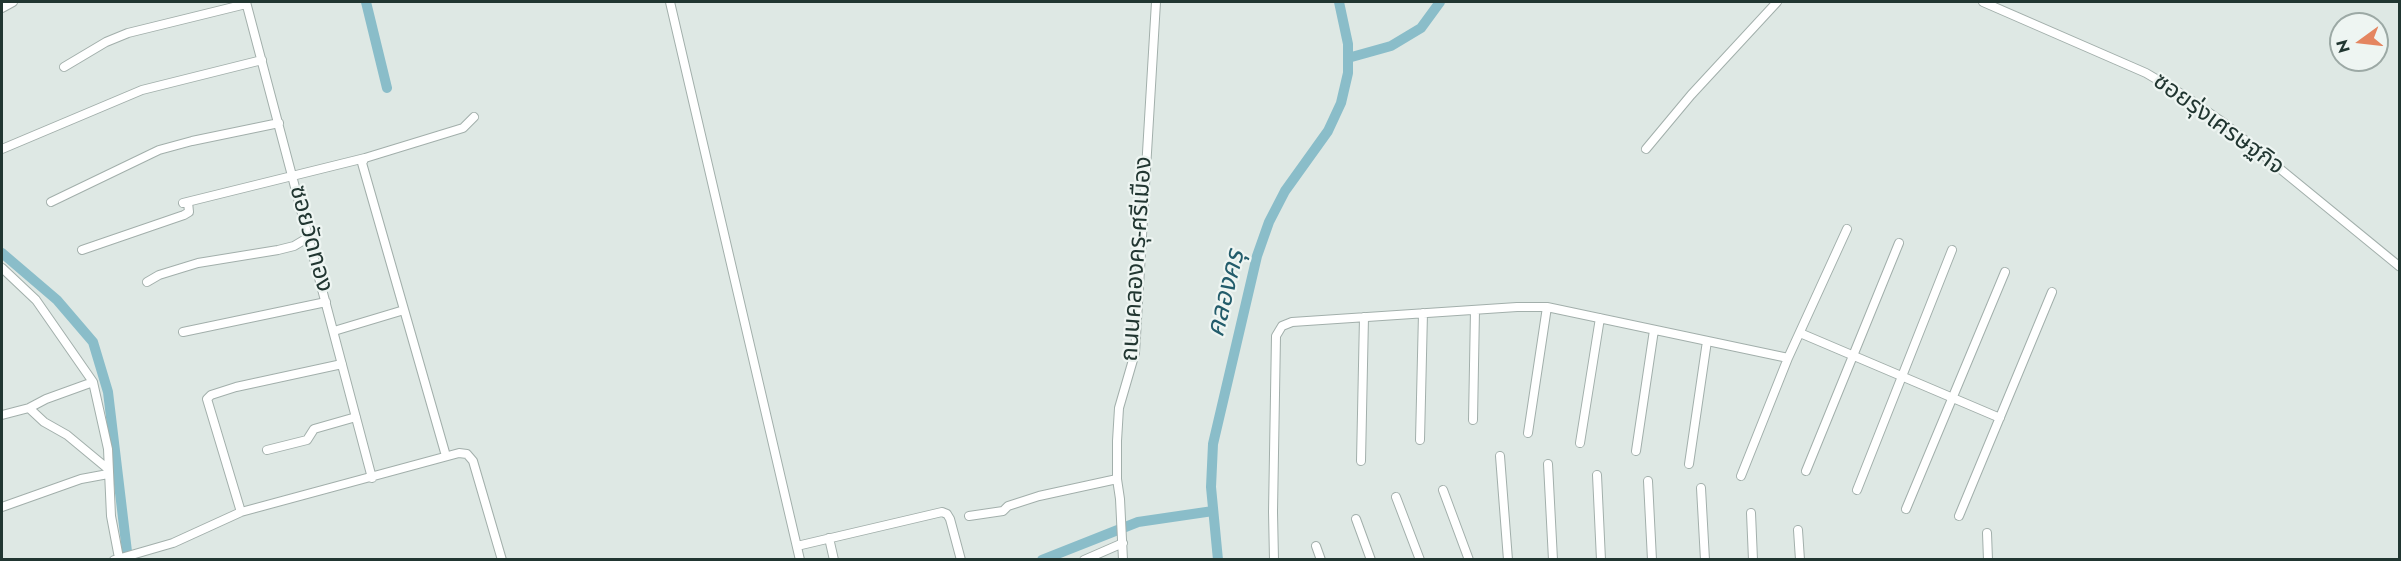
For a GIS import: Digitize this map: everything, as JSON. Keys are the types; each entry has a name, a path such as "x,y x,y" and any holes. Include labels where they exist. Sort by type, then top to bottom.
{"street":[{"path":"2,8 14,2"},
{"path":"670,2 800,560"},
{"name":"ถนนคลองครุ-ศรีเมือง","path":"1123,560 1117,479 1119,408 1135,353 1156,2"},
{"path":"1646,149 1691,95 1778,2"},
{"name":"ซอยรุ่งเศรษฐกิจ","path":"1983,2 2146,73 2185,96 2224,123 2400,267"},
{"path":"64,67 106,42 128,33 246,3"},
{"name":"ซอยวัดทอง","path":"246,3 372,478"},
{"path":"2,149 142,90 262,60"},
{"path":"82,250 184,215 189,212 185,202 365,158 463,128 474,117"},
{"path":"51,202 159,150 279,123"},
{"path":"365,158 362,163 446,456"},
{"path":"1741,476 1788,358 1846,229"},
{"path":"147,282 159,275 198,263 294,246 309,237"},
{"path":"1806,471 1899,243"},
{"path":"1857,490 1952,250"},
{"path":"2,268 36,300 93,382 108,449 111,516 119,558 138,556 173,543 241,512 459,453 467,454 473,460 502,560"},
{"path":"1906,509 2005,272"},
{"path":"1959,516 2052,292"},
{"path":"183,332 326,302"},
{"path":"1274,560 1276,336 1282,326 1292,322 1547,307 1788,358"},
{"path":"1528,433 1547,307"},
{"path":"334,331 404,310"},
{"path":"1473,420 1475,310"},
{"path":"1420,440 1423,313"},
{"path":"1361,461 1364,317"},
{"path":"1580,443 1600,318"},
{"path":"1636,451 1654,330"},
{"path":"1800,333 2000,418"},
{"path":"1689,464 1707,341"},
{"path":"241,512 207,399 211,394 236,387 342,364"},
{"path":"2,415 29,408 46,399 93,382"},
{"path":"29,408 44,422 68,435 108,471"},
{"path":"267,450 307,440 314,429 356,417"},
{"path":"1500,456 1508,560"},
{"path":"1548,464 1553,560"},
{"path":"2,507 108,471"},
{"path":"1597,475 1601,560"},
{"path":"969,516 1003,511 1008,506 1039,496 1117,479"},
{"path":"1648,481 1652,560"},
{"path":"1701,488 1706,560"},
{"path":"1443,490 1469,560"},
{"path":"1396,497 1420,560"},
{"path":"797,546 942,512 950,519 962,560"},
{"path":"1750,513 1753,560"},
{"path":"1356,519 1371,560"},
{"path":"1798,530 1800,560"},
{"path":"1987,533 1988,560"},
{"path":"829,538 834,560"},
{"path":"1084,560 1123,540"},
{"path":"1316,546 1321,560"}],"waterway":[{"path":"366,2 387,88"},
{"name":"คลองครุ","path":"1218,560 1211,487 1213,444 1257,256 1269,222 1285,191 1328,131 1341,103 1348,73 1348,44 1339,2"},
{"name":"คลองครุ","path":"1348,58 1391,46 1421,28 1440,2"},
{"path":"2,253 57,300 93,342 108,392 128,560"},
{"path":"1042,560 1138,522 1213,511"}]}
